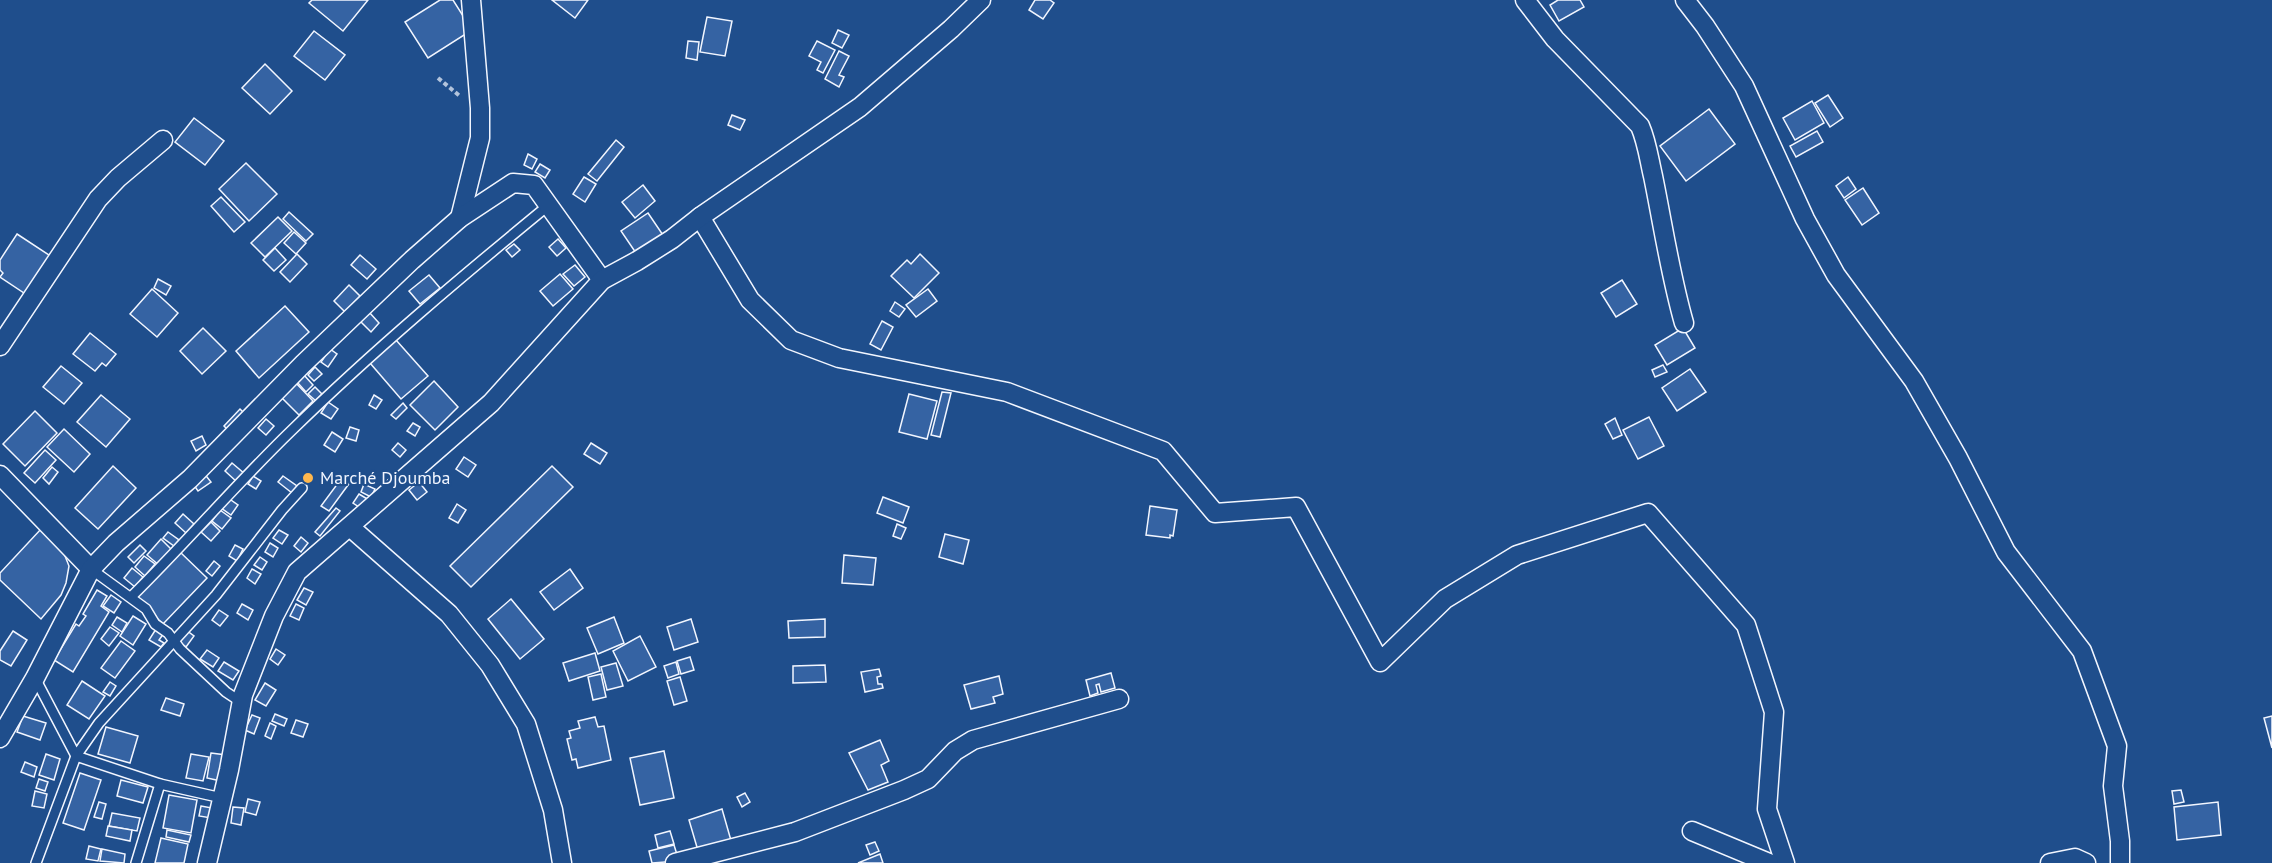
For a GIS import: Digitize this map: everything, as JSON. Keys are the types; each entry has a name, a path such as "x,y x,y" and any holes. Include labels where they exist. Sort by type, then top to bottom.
{"street":[{"path":"460,218 480,138 480,108 471,0"},
{"path":"207,863 241,702 274,616 297,572 491,402 602,280 654,250 860,107 951,29 981,0"},
{"path":"1526,0 1556,39 1640,126 1645,137 1669,266 1684,323"},
{"path":"1685,0 1744,86 1805,219 1836,275 1914,381 1958,458 2006,552 2082,651 2118,746 2113,786 2120,841 2120,863"},
{"path":"0,346 98,199 118,178 163,140"},
{"path":"0,738 35,678 91,569 116,543 190,479 320,348 412,260 460,218 513,183 534,185 550,204 602,280"},
{"path":"700,217 750,300 791,340 839,358 1007,392 1163,451 1215,513 1296,507 1380,662 1445,599 1517,555 1648,513 1746,625 1774,712 1767,809 1785,863"},
{"path":"0,475 91,569"},
{"path":"350,527 449,614 490,665 526,724 553,810 562,863"},
{"path":"675,863 795,832 927,779 956,751 973,740 1119,699"},
{"path":"1692,831 1769,863"},
{"path":"2050,863 2075,858 2086,863"}],"lane":[{"path":"131,597 328,395 480,260 550,204"},
{"path":"36,863 76,756 99,723 216,595 269,526 302,488"},
{"path":"91,569 146,609 156,624 168,633 173,642 226,692 241,702"},
{"path":"35,678 76,756 160,784 222,798"},
{"path":"136,863 160,784"}],"building":[{"path":"312,0 368,0 343,31 309,3"},
{"path":"440,0 453,0 472,30 428,58 405,22"},
{"path":"552,0 588,0 575,18"},
{"path":"1035,0 1050,0 1054,3 1043,19 1029,10"},
{"path":"1558,0 1580,0 1584,7 1559,21 1550,5"},
{"path":"707,17 732,21 725,56 700,52"},
{"path":"838,30 849,35 842,48 832,43"},
{"path":"314,31 345,55 325,80 294,56"},
{"path":"688,41 699,42 697,60 686,58"},
{"path":"817,41 835,50 823,73 817,70 821,62 809,56"},
{"path":"839,51 849,56 839,75 844,77 839,87 825,79"},
{"path":"265,64 292,91 270,114 242,88"},
{"path":"1828,95 1843,118 1830,127 1815,103"},
{"path":"1812,101 1824,123 1795,140 1783,118"},
{"path":"1709,109 1735,144 1686,181 1660,146"},
{"path":"732,115 745,120 740,130 728,125"},
{"path":"194,118 224,141 205,165 175,142"},
{"path":"1817,131 1823,142 1796,157 1790,146"},
{"path":"616,140 624,147 597,181 588,174"},
{"path":"528,154 537,159 532,169 524,165"},
{"path":"246,163 277,194 249,221 219,189"},
{"path":"540,164 550,170 545,178 535,172"},
{"path":"584,177 596,184 585,202 573,194"},
{"path":"1848,177 1856,189 1844,198 1836,186"},
{"path":"643,185 655,201 635,218 622,202"},
{"path":"1863,188 1879,213 1862,225 1845,200"},
{"path":"221,197 245,222 234,232 211,206"},
{"path":"289,212 313,234 306,241 283,219"},
{"path":"648,213 665,238 638,256 621,231"},
{"path":"278,217 292,231 265,257 251,243"},
{"path":"294,232 306,243 296,254 284,243"},
{"path":"17,234 52,257 27,295 0,277 3,273 0,270 0,260"},
{"path":"558,239 566,248 557,256 549,247"},
{"path":"514,244 520,250 512,257 506,250"},
{"path":"275,248 286,260 274,271 263,260"},
{"path":"297,254 307,264 290,282 280,272"},
{"path":"920,254 939,273 914,298 891,276 907,260 911,264"},
{"path":"360,255 376,269 367,279 351,265"},
{"path":"575,265 585,277 574,286 563,274"},
{"path":"560,274 573,289 553,306 540,291"},
{"path":"429,275 440,288 420,304 409,291"},
{"path":"158,279 171,286 166,295 154,288"},
{"path":"1622,280 1637,304 1616,317 1601,293"},
{"path":"349,285 360,296 345,312 334,301"},
{"path":"152,289 178,313 157,337 130,314"},
{"path":"928,289 937,301 916,317 906,305"},
{"path":"895,302 905,309 899,317 890,311"},
{"path":"285,306 309,332 259,378 236,351"},
{"path":"369,312 379,323 371,332 360,321"},
{"path":"882,321 893,327 881,350 870,344"},
{"path":"203,328 226,351 202,374 180,351"},
{"path":"1683,328 1695,348 1667,365 1655,345"},
{"path":"90,333 116,354 106,366 102,363 95,371 73,354"},
{"path":"396,340 428,376 401,399 370,363"},
{"path":"330,349 337,354 328,367 321,362"},
{"path":"1663,365 1667,372 1655,377 1652,370"},
{"path":"61,366 82,383 64,404 43,387"},
{"path":"315,367 322,374 314,381 308,375"},
{"path":"1690,369 1706,392 1677,411 1662,388"},
{"path":"304,375 313,385 306,392 297,382"},
{"path":"434,381 458,407 435,430 410,405"},
{"path":"295,382 313,401 299,415 280,396"},
{"path":"315,387 322,394 316,401 308,394"},
{"path":"942,392 951,393 940,437 931,435"},
{"path":"909,394 937,401 927,439 899,432"},
{"path":"101,395 130,419 106,447 77,422"},
{"path":"374,395 382,400 376,409 369,405"},
{"path":"328,402 338,409 331,419 321,413"},
{"path":"403,403 407,408 396,419 391,415"},
{"path":"240,409 248,417 232,434 224,426"},
{"path":"35,411 57,433 25,466 3,444"},
{"path":"1649,417 1664,446 1638,459 1623,430"},
{"path":"1615,418 1622,435 1613,439 1605,424"},
{"path":"266,419 274,426 266,435 258,428"},
{"path":"413,423 420,427 415,436 407,431"},
{"path":"350,427 359,430 356,441 346,438"},
{"path":"64,429 90,454 74,472 47,447"},
{"path":"332,432 343,439 335,452 324,445"},
{"path":"202,436 206,445 196,451 191,441"},
{"path":"398,443 406,450 400,457 392,450"},
{"path":"591,443 607,453 600,464 584,454"},
{"path":"45,450 56,460 35,483 24,473"},
{"path":"464,457 476,465 468,477 456,469"},
{"path":"232,463 245,474 237,482 225,471"},
{"path":"113,466 136,488 98,529 75,508"},
{"path":"552,466 573,487 471,587 450,566"},
{"path":"52,467 58,472 49,484 43,478"},
{"path":"203,472 211,482 198,491 191,481"},
{"path":"344,475 351,481 329,511 321,506"},
{"path":"253,476 261,481 256,489 248,484"},
{"path":"283,476 297,486 292,493 278,482"},
{"path":"419,482 427,492 417,500 409,490"},
{"path":"364,484 375,489 371,497 361,492"},
{"path":"359,494 369,500 362,509 353,503"},
{"path":"883,497 909,507 903,523 877,513"},
{"path":"228,498 238,505 231,515 221,508"},
{"path":"457,504 466,510 458,523 449,518"},
{"path":"1150,506 1177,510 1173,536 1170,535 1170,538 1146,535"},
{"path":"336,508 340,511 320,536 315,532"},
{"path":"220,510 231,518 222,529 212,521"},
{"path":"183,514 194,524 186,533 175,523"},
{"path":"211,522 220,531 211,541 201,532"},
{"path":"897,524 906,528 901,539 893,536"},
{"path":"41,529 63,551 69,566 61,595 41,619 0,580 0,573"},
{"path":"279,530 288,535 282,544 273,538"},
{"path":"168,532 179,540 174,546 163,538"},
{"path":"945,534 969,540 963,564 939,557"},
{"path":"301,537 308,543 301,552 294,546"},
{"path":"161,539 173,551 160,566 147,555"},
{"path":"270,543 278,548 273,557 265,552"},
{"path":"140,545 146,551 134,563 128,557"},
{"path":"235,545 243,549 237,561 229,556"},
{"path":"180,552 207,578 163,624 136,598"},
{"path":"844,555 876,558 873,585 842,583"},
{"path":"144,556 155,564 145,576 135,567"},
{"path":"260,557 267,562 262,570 254,565"},
{"path":"214,561 220,566 212,576 206,571"},
{"path":"132,568 143,577 135,587 124,578"},
{"path":"252,569 261,574 255,584 247,578"},
{"path":"570,569 583,588 554,610 540,592"},
{"path":"304,588 313,592 306,605 297,600"},
{"path":"97,590 107,596 101,606 109,612 73,672 54,660 76,624 79,626 86,616 83,614"},
{"path":"111,595 121,602 114,613 103,606"},
{"path":"511,599 544,639 520,659 488,619"},
{"path":"242,604 253,610 248,620 237,613"},
{"path":"296,604 304,608 299,620 290,616"},
{"path":"219,610 228,616 220,626 212,620"},
{"path":"133,616 146,624 133,645 120,636"},
{"path":"117,617 127,623 122,632 112,625"},
{"path":"614,617 624,643 598,654 587,628"},
{"path":"691,619 698,642 674,650 667,627"},
{"path":"825,619 825,637 789,638 788,621"},
{"path":"110,627 119,633 109,646 101,639"},
{"path":"156,629 164,633 159,640 164,643 161,647 149,640"},
{"path":"186,630 194,636 186,647 178,642"},
{"path":"13,631 27,640 11,666 0,660 0,651"},
{"path":"640,636 656,667 628,681 613,651"},
{"path":"121,641 135,651 115,678 101,668"},
{"path":"276,649 285,655 278,665 270,659"},
{"path":"207,650 219,658 213,667 200,659"},
{"path":"595,653 600,671 569,681 563,663"},
{"path":"690,657 694,670 681,674 677,661"},
{"path":"224,662 239,671 233,680 218,671"},
{"path":"676,662 679,674 668,678 664,666"},
{"path":"616,663 623,686 607,690 601,667"},
{"path":"825,665 826,682 793,683 793,666"},
{"path":"879,669 881,676 877,677 878,684 882,684 883,688 865,692 861,672"},
{"path":"1111,673 1115,688 1101,692 1099,684 1096,685 1098,693 1090,696 1086,680"},
{"path":"601,674 606,697 593,700 588,677"},
{"path":"999,676 1003,694 993,697 995,703 971,709 964,685"},
{"path":"680,677 687,701 674,705 667,681"},
{"path":"82,681 105,696 89,719 67,705"},
{"path":"110,682 116,686 110,696 103,692"},
{"path":"265,683 276,690 266,706 255,700"},
{"path":"166,698 184,704 180,716 161,710"},
{"path":"275,714 287,719 284,726 272,721"},
{"path":"252,715 260,718 254,734 245,730"},
{"path":"23,716 46,723 40,740 17,732"},
{"path":"2272,716 2272,748 2264,718"},
{"path":"595,717 598,727 604,726 611,760 578,768 576,759 572,760 567,739 571,738 569,731 580,728 578,721"},
{"path":"296,720 308,724 303,737 291,733"},
{"path":"270,723 276,726 271,739 265,736"},
{"path":"106,727 138,736 130,763 98,754"},
{"path":"880,740 889,761 881,765 888,782 868,790 849,753"},
{"path":"664,751 674,798 640,805 630,758"},
{"path":"211,753 226,755 221,781 207,778"},
{"path":"46,754 60,759 54,780 39,775"},
{"path":"191,754 209,757 203,781 186,778"},
{"path":"25,762 37,767 34,777 21,772"},
{"path":"80,773 101,780 84,830 63,823"},
{"path":"39,779 48,782 45,791 36,788"},
{"path":"121,780 148,787 143,803 117,796"},
{"path":"2181,790 2184,802 2174,804 2172,791"},
{"path":"35,791 47,794 44,808 32,806"},
{"path":"745,793 750,802 742,807 737,797"},
{"path":"169,795 197,800 191,833 163,828"},
{"path":"248,799 260,802 256,815 245,812"},
{"path":"99,802 106,804 102,819 94,817"},
{"path":"2218,802 2221,835 2177,840 2174,807"},
{"path":"201,806 212,808 211,818 199,816"},
{"path":"233,807 244,808 241,825 231,823"},
{"path":"722,809 732,844 699,854 689,820"},
{"path":"112,813 140,818 137,831 109,826"},
{"path":"108,826 132,830 130,841 106,836"},
{"path":"167,830 191,835 189,842 166,837"},
{"path":"670,831 674,844 658,848 655,835"},
{"path":"161,838 188,844 184,863 155,863"},
{"path":"875,842 879,851 870,855 866,845"},
{"path":"674,845 679,861 652,863 649,851"},
{"path":"89,846 101,849 98,861 86,859"},
{"path":"102,849 125,854 124,863 100,861"},
{"path":"880,854 883,863 858,863"}],"place":[{"name":"Marché Djoumba","path":"308,478"}]}
